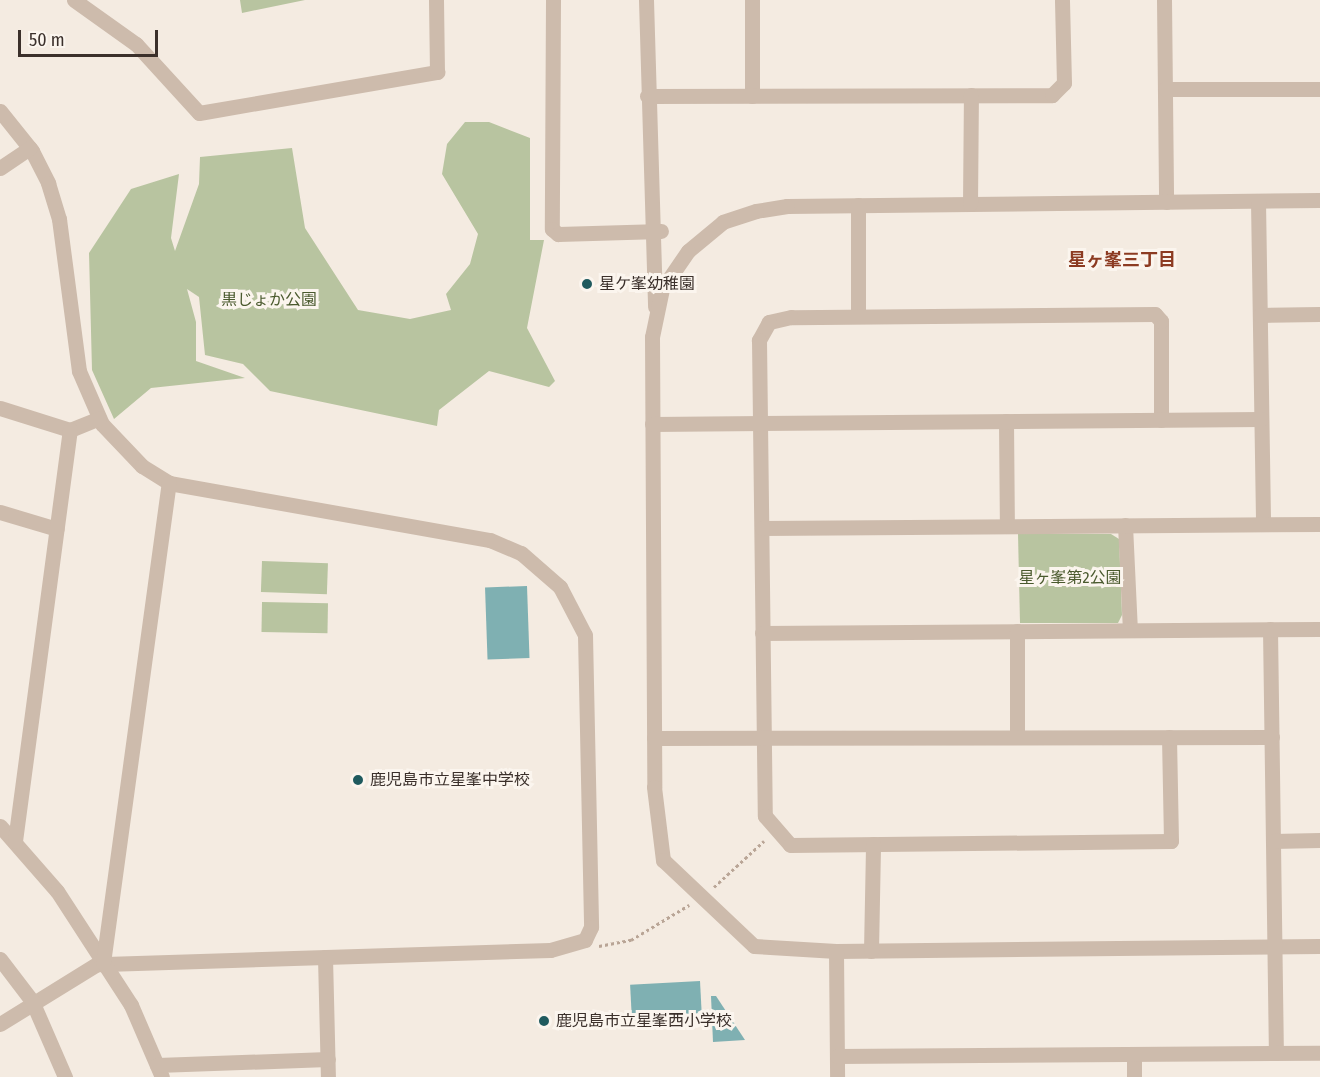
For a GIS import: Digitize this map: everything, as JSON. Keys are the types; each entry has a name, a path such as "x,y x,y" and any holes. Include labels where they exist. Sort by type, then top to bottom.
{"street":[{"path":"74,0 136,44 199,113 438,72 435,0"},
{"path":"553,0 552,229 558,234 655,231"},
{"path":"646,0 647,96 655,231 652,424 654,738 663,860 754,946 836,951 1320,946"},
{"path":"752,0 752,96"},
{"path":"647,96 1052,95 1064,83 1062,0"},
{"path":"1164,0 1166,202"},
{"path":"1165,89 1320,89"},
{"path":"970,204 971,95"},
{"path":"0,111 30,148 59,219 79,371 99,418 124,450 169,483 490,540 530,559 560,587 585,635 591,927 585,940 550,950 104,963 32,1001 0,1024"},
{"path":"0,168 30,148"},
{"path":"655,310 662,289 688,251 723,222 787,206 1320,200"},
{"path":"1258,201 1263,524"},
{"path":"858,205 858,316"},
{"path":"1161,420 1161,321 1155,314 858,316 769,322 759,340 765,816 790,845 1171,841 1169,737"},
{"path":"1260,315 1320,314"},
{"path":"0,408 70,430 99,418"},
{"path":"652,424 1261,419"},
{"path":"1006,421 1007,526"},
{"path":"15,841 70,430"},
{"path":"104,963 169,483"},
{"path":"0,512 57,529"},
{"path":"762,528 1320,524"},
{"path":"1125,525 1130,630"},
{"path":"762,633 1320,628"},
{"path":"1270,629 1276,1053"},
{"path":"1017,631 1017,737"},
{"path":"654,738 1272,737"},
{"path":"0,826 57,891 104,963 131,1005 159,1071 328,1059"},
{"path":"1274,841 1320,840"},
{"path":"871,951 873,844"},
{"path":"836,951 837,1077"},
{"path":"325,957 328,1077"},
{"path":"0,959 32,1001 65,1077"},
{"path":"837,1056 1320,1053"},
{"path":"1134,1054 1134,1077"}],"path":[{"path":"585,940 603,948 631,940 702,897 777,830"}],"green space":[{"path":"240,0 305,0 242,13"},
{"name":"黒じょか公園","path":"465,122 489,122 530,138 530,240 544,240 527,328 555,381 549,387 489,371 439,410 437,426 270,391 243,364 205,355 199,297 187,289 196,322 196,361 245,378 151,388 114,419 92,370 89,253 131,189 179,174 171,238 175,251 199,184 200,157 292,148 305,228 358,310 410,319 451,310 446,294 470,264 478,234 442,174 447,144"},
{"name":"星ヶ峯第2公園","path":"1018,534 1111,534 1119,539 1122,615 1118,623 1020,623"},
{"path":"262,561 328,563 327,594 261,592"},
{"path":"262,602 328,603 327,633 261,632"}],"water":[{"path":"527,586 530,658 488,659 485,587"},
{"path":"700,981 702,1024 632,1028 630,985"},
{"path":"711,996 716,996 745,1040 713,1042"}],"place":[{"name":"星ケ峯幼稚園","path":"587,284"},
{"name":"鹿児島市立星峯中学校","path":"358,780"},
{"name":"鹿児島市立星峯西小学校","path":"544,1021"}],"district":[{"name":"星ヶ峯三丁目","path":"1122,260"}]}
